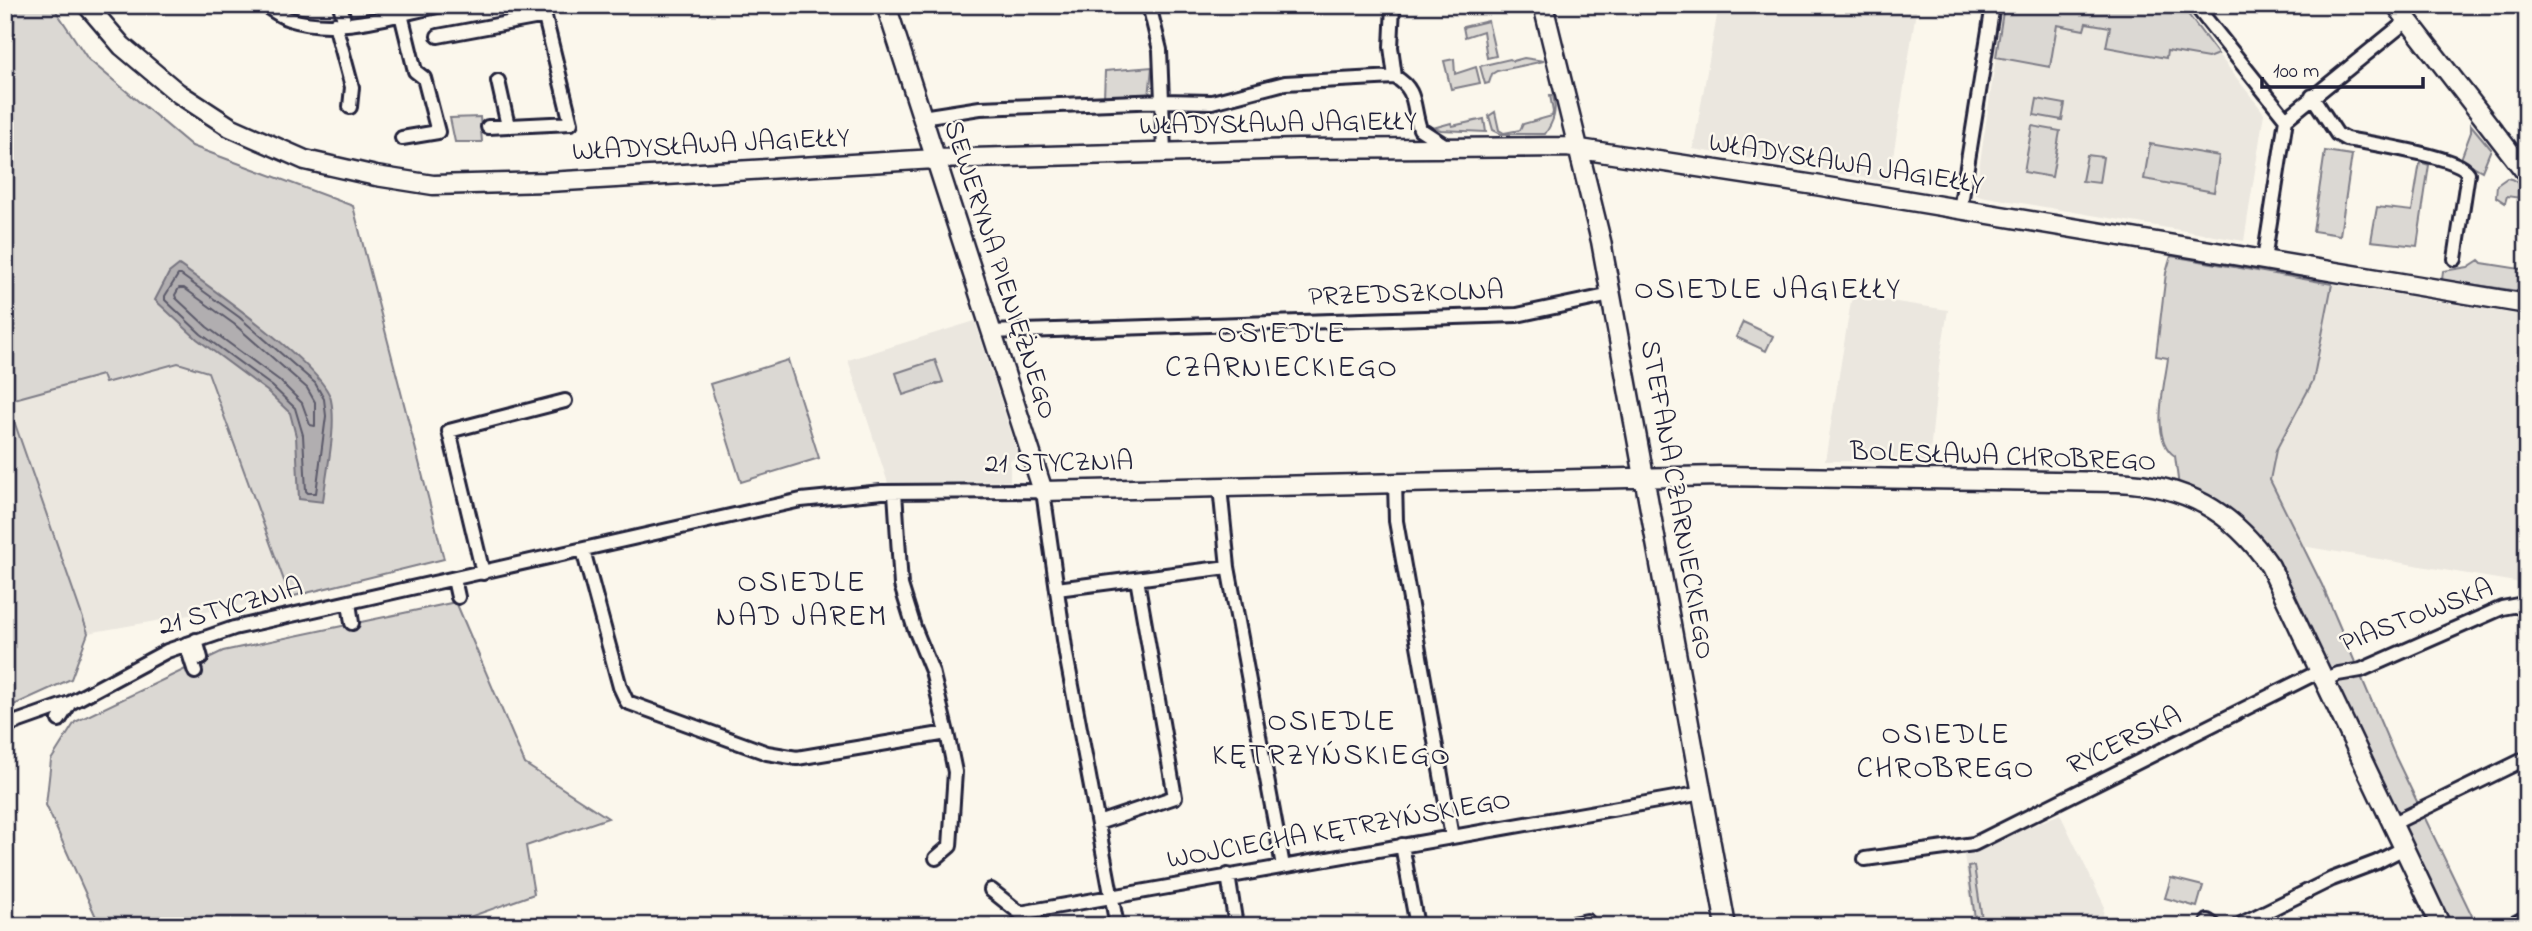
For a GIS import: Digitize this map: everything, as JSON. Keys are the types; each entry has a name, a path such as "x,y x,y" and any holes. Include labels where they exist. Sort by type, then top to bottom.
{"street":[{"name":"WŁADYSŁAWA JAGIEŁŁY","path":"87,5 132,54 178,93 230,127 304,160 433,185 935,159 1164,152 1578,148 2523,301"},
{"path":"265,5 287,19 315,25 340,24 442,5"},
{"path":"340,5 340,24 352,87 350,107"},
{"name":"SEWERYNA PIENIĘŻNEGO","path":"886,5 1043,491 1066,654 1116,926"},
{"path":"1149,5 1160,50 1164,152"},
{"path":"1393,5 1391,47 1395,77"},
{"name":"STEFANA CZARNIECKIEGO","path":"1543,5 1601,241 1726,926"},
{"path":"1960,209 1993,5"},
{"path":"2195,5 2286,119"},
{"path":"2396,5 2527,174"},
{"path":"438,36 544,11 571,123 488,127"},
{"path":"401,14 415,71 424,78 438,132 402,138"},
{"path":"2264,260 2286,119 2408,20"},
{"path":"922,117 980,108 1163,101 1212,102 1285,83 1395,77 1407,84 1412,94 1420,129 1453,149"},
{"path":"498,81 508,126"},
{"path":"2312,96 2337,134 2346,139 2420,153 2434,159 2457,163 2465,168 2468,173 2455,259"},
{"name":"PRZEDSZKOLNA","path":"990,332 1517,315 1611,295"},
{"path":"483,573 449,431 565,401"},
{"name":"BOLESŁAWA CHROBREGO","path":"1644,478 1762,476 2117,482 2164,488 2213,508 2246,534 2274,573 2441,926"},
{"name":"21 STYCZNIA","path":"5,726 70,703 167,651 234,628 811,498 895,492 1644,478"},
{"path":"1395,482 1396,521 1452,837"},
{"path":"1220,487 1228,567 1283,866"},
{"path":"895,492 901,585 932,671 955,772 950,846 936,858"},
{"path":"583,550 620,687 628,702 767,753 797,758 947,733"},
{"path":"1057,589 1228,567"},
{"path":"454,579 457,597"},
{"path":"1098,823 1175,797 1137,579"},
{"path":"349,603 352,622"},
{"name":"PIASTOWSKA","path":"2322,676 2361,670 2502,608 2518,605 2527,609"},
{"path":"191,642 201,658"},
{"path":"191,642 195,672"},
{"name":"RYCERSKA","path":"1865,859 1974,844 2322,676"},
{"path":"59,720 70,703"},
{"path":"2392,824 2527,758"},
{"name":"WOJCIECHA KĘTRZYŃSKIEGO","path":"991,890 1020,913 1703,793"},
{"path":"1402,845 1417,926"},
{"path":"2237,926 2332,879 2377,862 2404,848"},
{"path":"1228,876 1236,926"},
{"path":"2510,926 2527,917"},
{"path":"1562,926 1587,921"}],"shaded area":[{"path":"5,5 52,5 88,59 192,146 353,206 444,559 290,597 208,372 178,363 105,383 102,375 7,401 88,633 71,679 5,709"},
{"path":"1719,5 1917,5 1889,182 1693,149"},
{"path":"2004,5 2181,5 2218,54 2208,58 2167,51 2166,58 2106,47 2110,27 2086,23 2084,30 2057,25 2050,67 1996,57"},
{"path":"1488,21 1496,56 1487,58 1483,31 1465,37 1463,27"},
{"path":"2085,23 2110,27 2107,47 2166,57 2167,51 2208,58 2218,54 2264,113 2244,241 1975,195 1996,57 2050,67 2057,25 2084,30"},
{"path":"1524,58 1544,61 1497,71 1492,74 1489,83 1485,84 1480,66"},
{"path":"1454,59 1455,74 1476,67 1480,83 1451,89 1444,61"},
{"path":"1152,67 1149,97 1104,98 1105,71"},
{"path":"1550,95 1553,95 1555,111 1545,134 1501,134 1493,130 1489,116 1495,112 1499,130 1504,133 1520,130 1523,124 1552,116"},
{"path":"2037,99 2065,104 2062,120 2034,115"},
{"path":"480,117 482,142 455,142 450,118"},
{"path":"1484,119 1486,132 1433,128 1451,123 1452,126"},
{"path":"2471,125 2491,149 2482,171 2461,159"},
{"path":"2032,126 2060,131 2052,177 2024,172"},
{"path":"2150,144 2219,156 2214,192 2144,179"},
{"path":"2325,151 2352,155 2340,235 2313,231"},
{"path":"2087,155 2103,157 2099,183 2082,181"},
{"path":"2420,162 2429,165 2417,246 2371,241 2377,207 2412,211"},
{"path":"2507,178 2523,189 2527,209 2520,208 2521,198 2507,196 2505,203 2496,197 2497,185"},
{"path":"2171,256 2332,284 2313,381 2276,450 2270,480 2322,585 2395,756 2477,926 2446,926 2275,567 2179,487 2175,456 2167,448 2161,425 2168,358 2156,356 2166,273"},
{"path":"2479,260 2482,263 2527,270 2527,290 2442,280 2443,271 2468,267"},
{"path":"2332,284 2527,316 2527,584 2302,546 2270,479 2276,450 2313,381"},
{"path":"1852,295 1948,310 1929,462 1825,461"},
{"path":"975,321 1019,457 1010,460 1010,481 888,483 848,360"},
{"path":"1743,322 1773,336 1766,351 1736,337"},
{"path":"788,360 819,458 741,482 710,384"},
{"path":"935,360 943,382 903,395 896,373"},
{"path":"178,363 209,373 290,597 88,633 6,401 102,375 105,383"},
{"path":"456,602 525,764 608,818 526,846 534,894 464,919 465,926 100,926 46,805 51,760 75,722 223,651"},
{"path":"2060,814 2104,905 2102,926 1974,926 1964,855"},
{"path":"1974,866 1983,926 1976,926 1968,867"},
{"path":"2171,878 2203,886 2197,907 2165,898"}],"water":[{"path":"179,265 288,349 324,386 331,400 333,424 323,502 299,499 296,436 290,413 267,391 197,339 155,300 169,273"}],"district":[{"name":"OSIEDLE JAGIEŁŁY","path":"1768,291"},
{"name":"OSIEDLE CZARNIECKIEGO","path":"1282,352"},
{"name":"OSIEDLE NAD JAREM","path":"802,601"},
{"name":"OSIEDLE KĘTRZYŃSKIEGO","path":"1332,740"},
{"name":"OSIEDLE CHROBREGO","path":"1946,753"}]}
